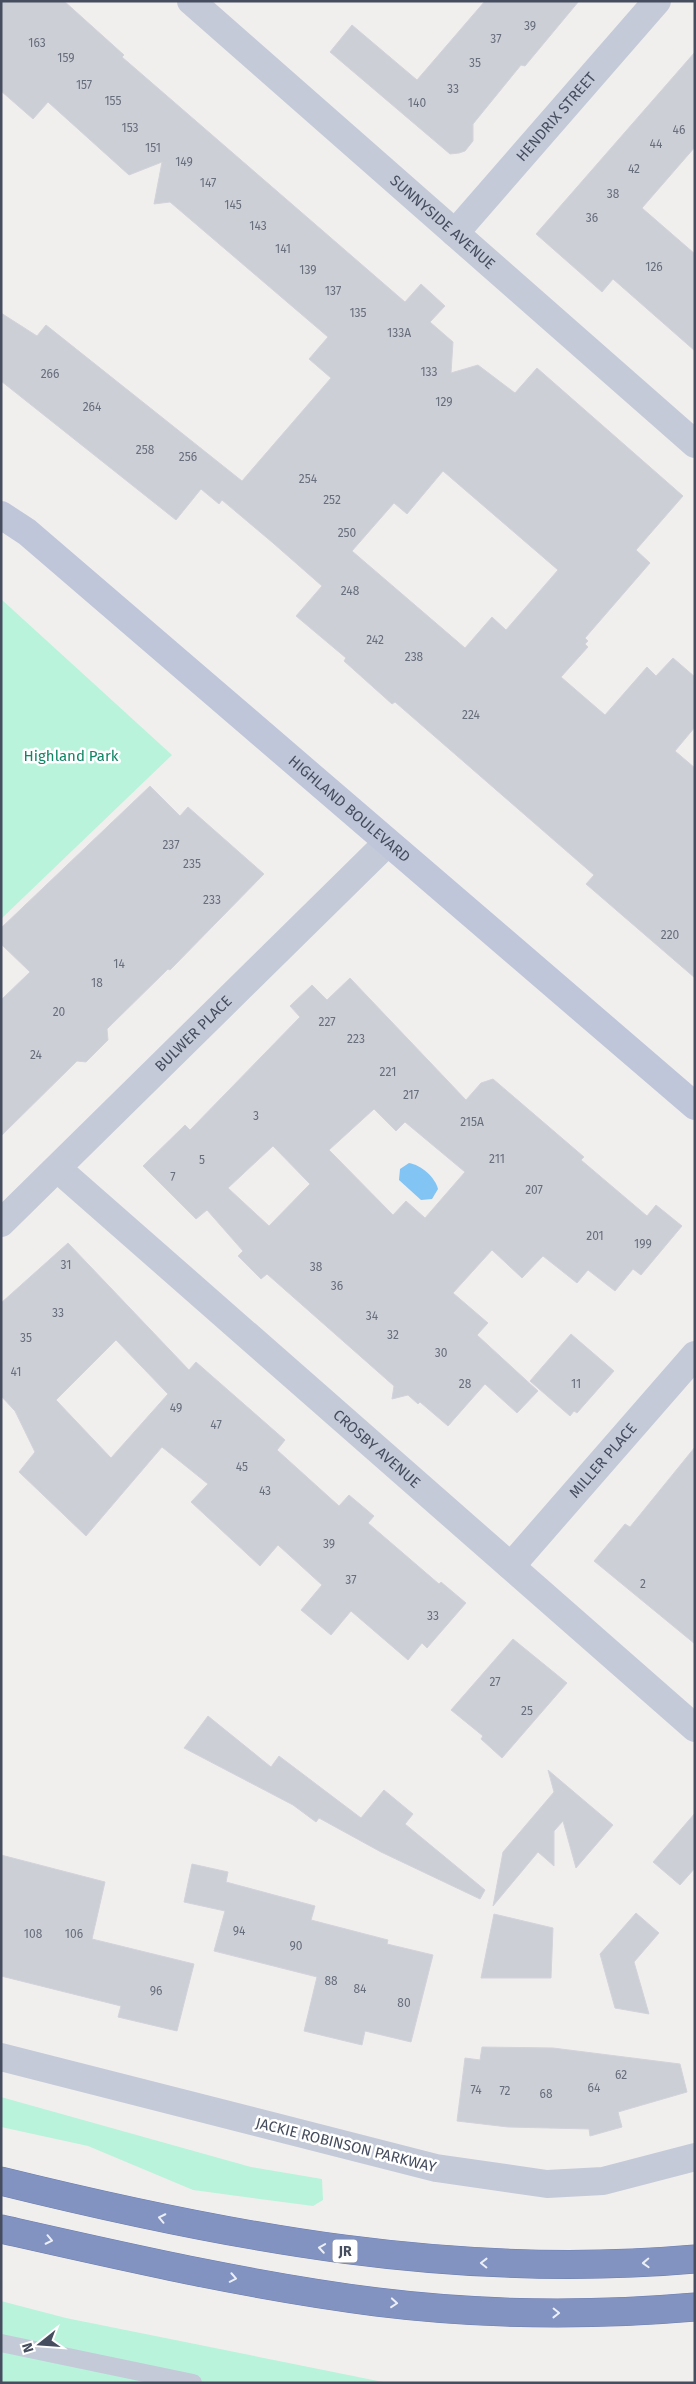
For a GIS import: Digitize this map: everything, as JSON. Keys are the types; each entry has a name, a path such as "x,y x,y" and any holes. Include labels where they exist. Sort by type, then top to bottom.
{"highway":[{"name":"JR","path":"1,2181 83,2201 243,2234 394,2257 461,2263 523,2264 598,2264 695,2259"},
{"path":"1,2229 248,2280 378,2302 498,2311 564,2313 638,2312 695,2307"}],"main road":[{"name":"HIGHLAND BOULEVARD","path":"1,515 27,532 695,1106"}],"street":[{"name":"SUNNYSIDE AVENUE","path":"191,1 695,444"},
{"name":"HENDRIX STREET","path":"456,233 657,1"},
{"name":"BULWER PLACE","path":"1,1224 387,843"},
{"name":"CROSBY AVENUE","path":"58,1169 695,1728"},
{"name":"MILLER PLACE","path":"511,1566 695,1355"},
{"name":"JACKIE ROBINSON PARKWAY","path":"1,2057 445,2170 547,2184 594,2181 695,2157"}],"lane":[{"path":"1,2343 193,2383"}],"green space":[{"name":"Highland Park","path":"1,599 172,755 1,919"},
{"path":"1,2097 251,2167 322,2179 323,2200 313,2206 193,2190 88,2146 1,2127"},
{"path":"1,2301 66,2318 388,2383 1,2383"}],"water":[{"path":"409,1163 423,1169 434,1180 438,1189 432,1199 421,1200 399,1180 400,1169"}],"building":[{"path":"1,1 64,1 124,55 122,57 405,302 421,284 445,306 430,322 453,342 451,373 478,365 515,393 537,368 683,496 636,550 650,563 585,638 588,641 585,644 588,647 561,677 605,715 647,667 656,676 673,658 695,677 695,727 675,751 695,768 695,978 586,884 594,875 395,702 392,704 344,661 346,658 296,616 322,586 273,543 222,500 219,504 201,489 176,520 1,381 1,313 37,336 46,325 242,481 331,378 309,359 328,337 170,202 154,204 162,162 129,175 48,102 33,119 1,91","holes":["443,471 558,570 506,630 492,617 465,648 352,551 394,503 407,514"]},
{"path":"485,1 579,1 525,66 521,65 473,124 473,141 465,151 459,153 450,154 330,52 352,25 417,80"},
{"path":"695,52 695,147 642,208 695,254 695,351 613,279 602,292 536,234"},
{"path":"150,786 180,816 188,807 264,874 170,970 168,969 107,1029 108,1040 86,1062 77,1061 1,1136 1,1000 30,972 1,944 1,928"},
{"path":"350,978 466,1100 481,1083 493,1079 584,1157 581,1160 647,1216 656,1205 682,1226 641,1275 633,1269 615,1291 588,1270 577,1283 543,1256 522,1278 492,1250 453,1293 488,1323 477,1335 538,1391 517,1413 485,1384 448,1426 420,1402 418,1404 408,1395 392,1399 394,1386 267,1274 261,1279 238,1256 243,1251 207,1210 196,1219 143,1166 185,1125 190,1130 300,1017 290,1006 312,985 327,1000","holes":["374,1109 396,1131 405,1122 465,1172 425,1218 406,1201 393,1215 329,1150","273,1146 310,1184 269,1226 228,1188"]},
{"path":"68,1243 189,1370 196,1362 285,1440 277,1450 339,1506 349,1495 374,1516 368,1523 439,1584 441,1582 466,1603 427,1648 422,1643 408,1660 351,1611 331,1635 301,1610 322,1585 278,1545 260,1566 191,1502 208,1484 162,1447 86,1536 19,1472 35,1452 15,1411 1,1396 1,1303","holes":["116,1340 168,1394 111,1458 56,1400"]},
{"path":"571,1334 614,1371 577,1413 574,1411 570,1416 530,1381"},
{"path":"695,1447 695,1644 594,1561 625,1524 630,1527"},
{"path":"513,1639 567,1683 502,1758 481,1739 483,1736 451,1710"},
{"path":"208,1716 271,1767 279,1756 361,1818 384,1790 413,1814 405,1824 485,1890 480,1899 381,1852 319,1818 316,1822 293,1805 184,1748"},
{"path":"548,1770 613,1825 576,1868 563,1821 554,1831 554,1866 538,1852 493,1906 503,1852 554,1792"},
{"path":"695,1813 695,1868 680,1885 653,1862"},
{"path":"1,1855 105,1882 92,1939 194,1964 177,2031 118,2017 121,2006 1,1976"},
{"path":"192,1864 228,1872 226,1882 315,1906 311,1920 388,1940 387,1944 433,1955 411,2042 365,2031 362,2045 304,2031 317,1977 214,1951 225,1911 184,1902"},
{"path":"636,1913 659,1933 634,1962 649,2014 615,2008 600,1954"},
{"path":"494,1914 553,1928 551,1978 481,1978"},
{"path":"482,2047 553,2048 680,2064 687,2092 618,2112 622,2127 590,2136 589,2129 508,2127 457,2121 465,2058 480,2060"}]}
